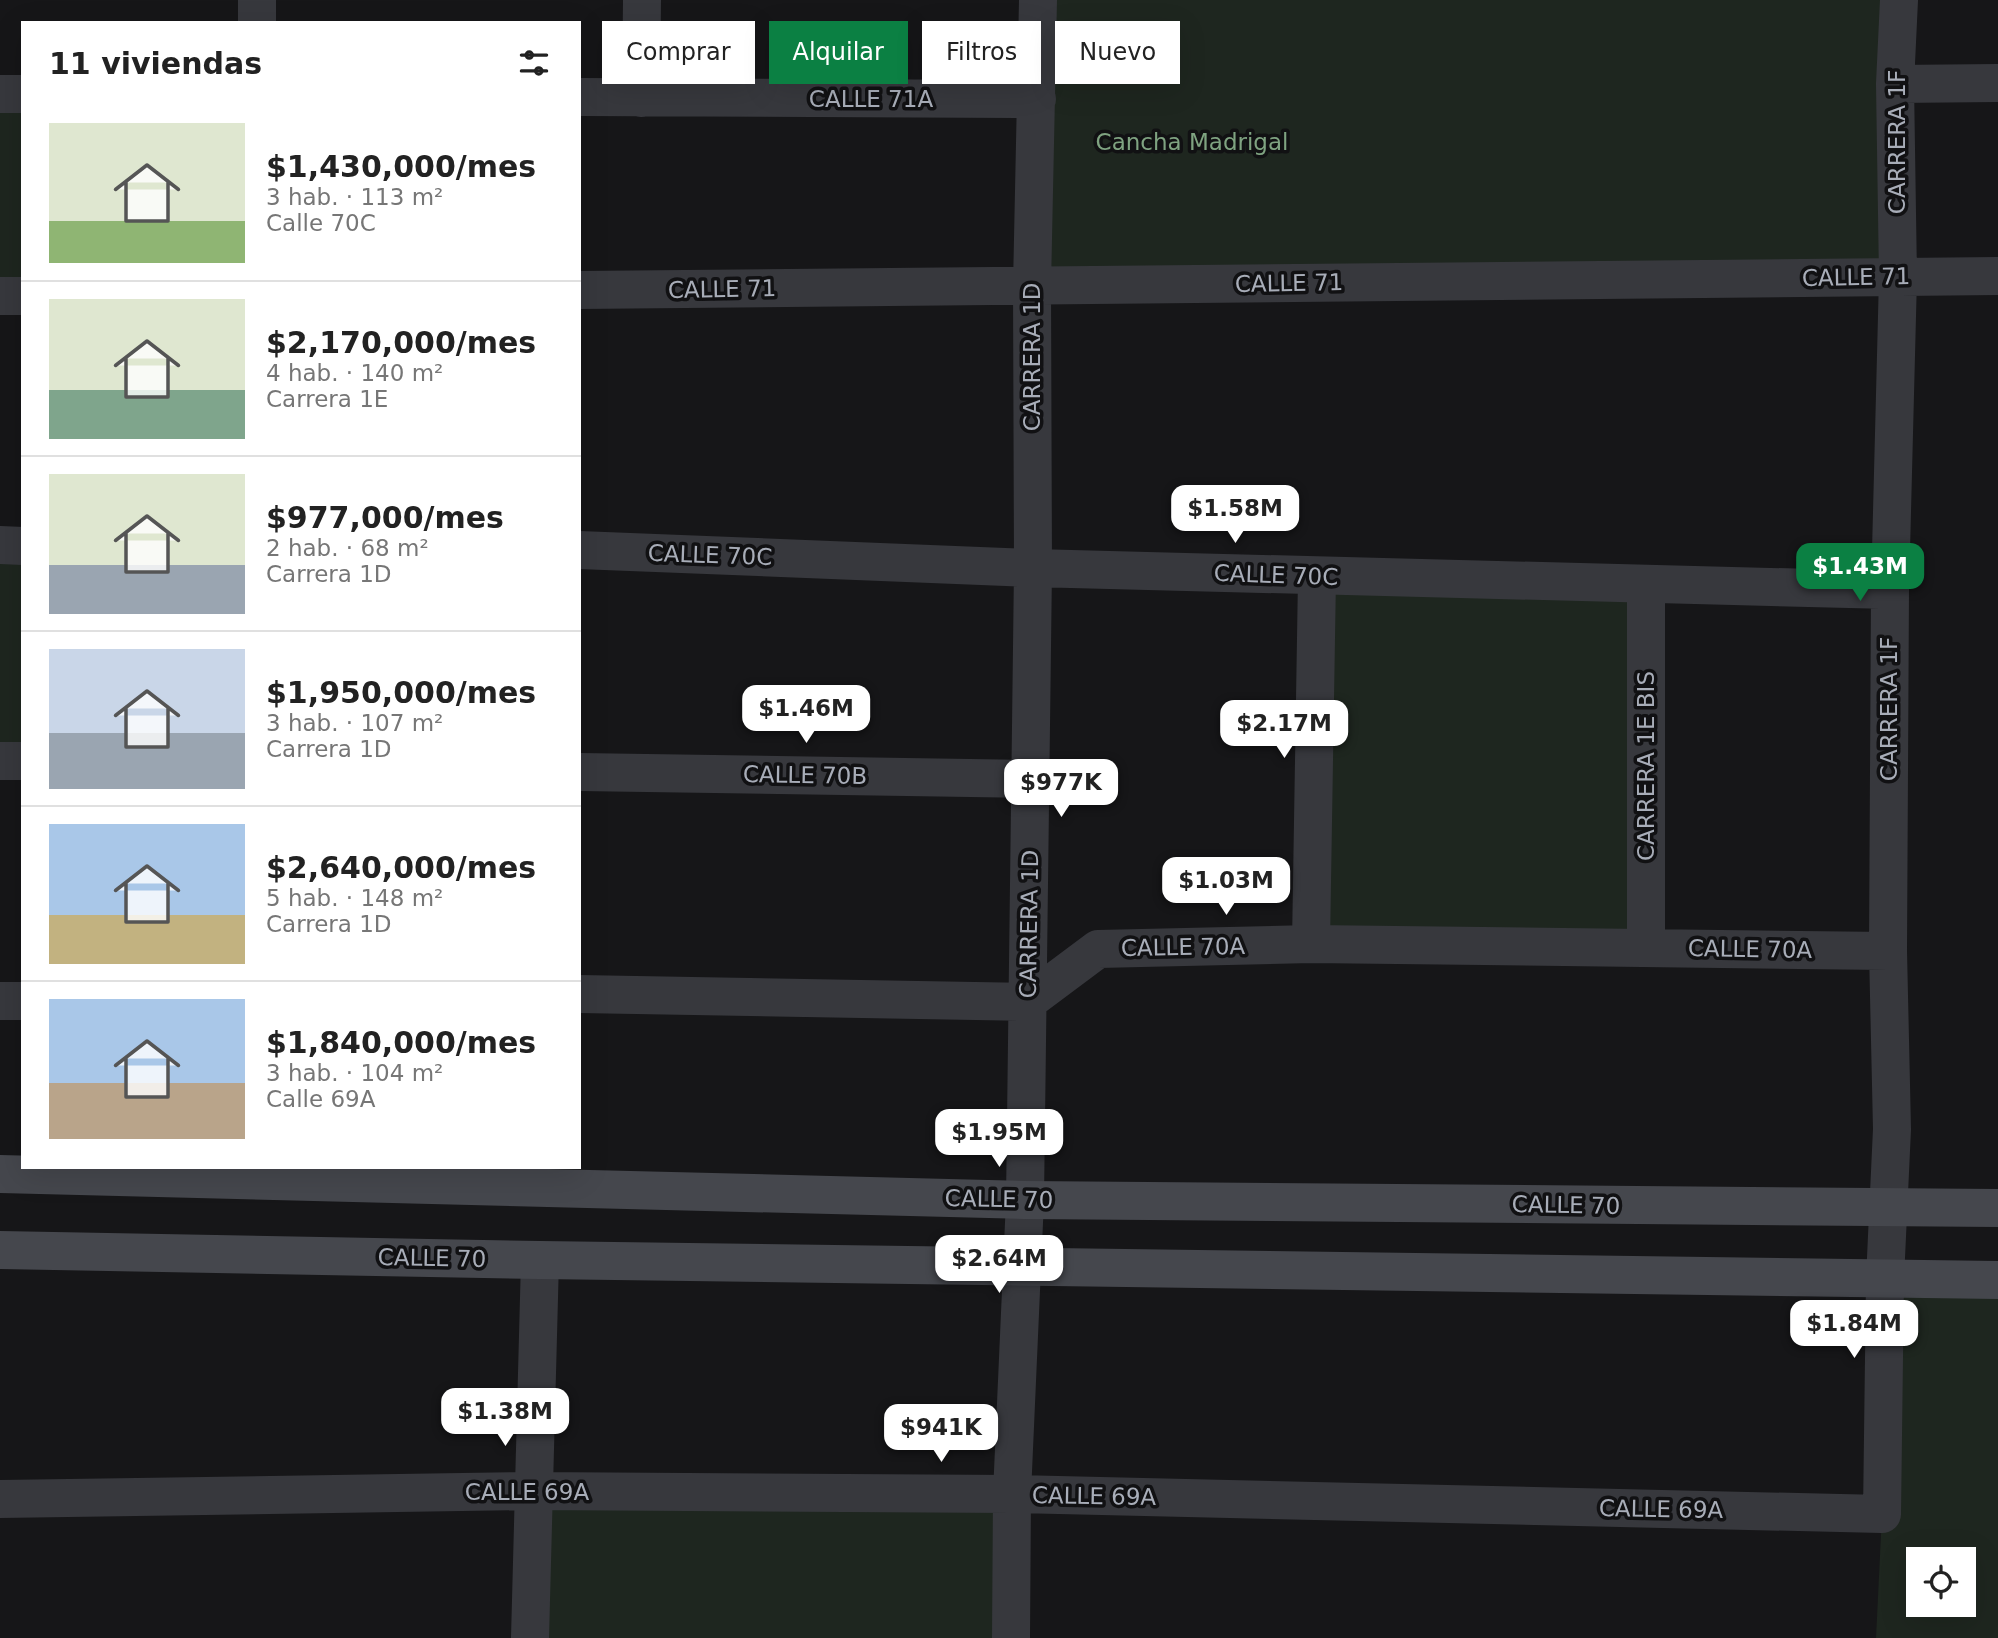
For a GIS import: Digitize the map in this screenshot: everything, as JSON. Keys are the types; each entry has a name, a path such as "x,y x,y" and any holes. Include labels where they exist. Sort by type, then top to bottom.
{"street":[{"path":"257,0 257,21"},
{"path":"640,98 642,0"},
{"name":"CARRERA 1D","path":"1011,1638 1012,1494 1025,1200 1032,779 1032,286 1038,0"},
{"name":"CARRERA 1F","path":"1888,1208 1892,1129 1888,951 1890,590 1898,277 1895,84 1899,0"},
{"path":"1895,84 1998,83"},
{"path":"0,94 21,94"},
{"name":"CALLE 71A","path":"581,97 1037,99"},
{"name":"CALLE 71","path":"581,290 1998,275"},
{"path":"0,296 21,296"},
{"path":"0,545 21,546"},
{"name":"CALLE 70C","path":"581,550 1317,577 1890,590"},
{"path":"1311,944 1317,577"},
{"name":"CARRERA 1E BIS","path":"1646,584 1646,948"},
{"path":"0,761 21,761"},
{"name":"CALLE 70B","path":"581,772 1032,779"},
{"name":"CALLE 70A","path":"1027,1002 1098,949 1311,944 1888,951"},
{"path":"581,994 1027,1002"},
{"path":"0,1001 21,1000"},
{"name":"CALLE 70","path":"0,1174 1025,1200 1998,1208"},
{"name":"CALLE 69A","path":"0,1499 533,1491 1012,1494 1882,1514 1888,1208"},
{"name":"CALLE 70","path":"0,1250 540,1260 1998,1279"},
{"path":"530,1638 540,1260"}],"green space":[{"name":"Cancha Madrigal","path":"1047,0 1898,0 1898,277 1032,286"},
{"path":"0,94 21,94 21,296 0,296"},
{"path":"0,545 21,546 21,761 0,761"},
{"path":"1317,577 1646,584 1646,948 1311,944"},
{"path":"1885,1279 1998,1280 1998,1638 1876,1638 1882,1514"},
{"path":"533,1491 1012,1494 1011,1638 530,1638"}]}
